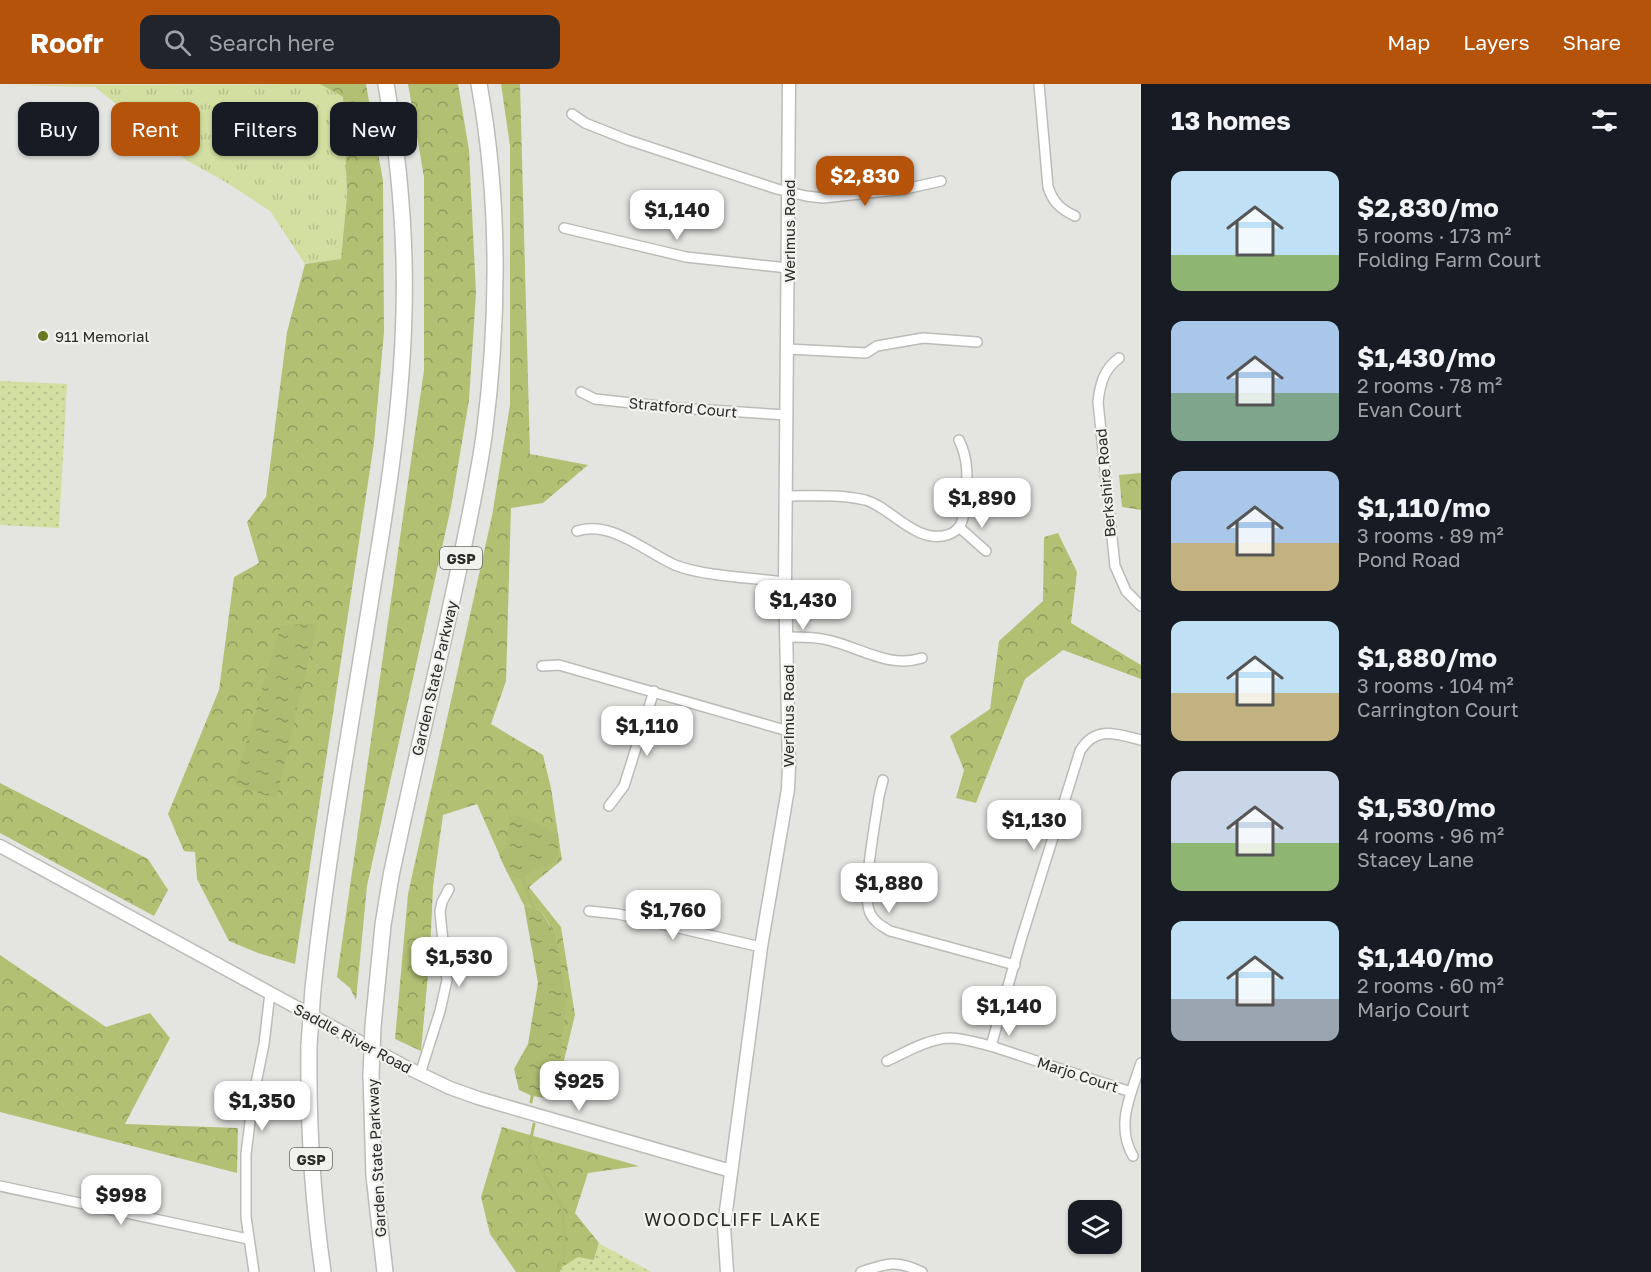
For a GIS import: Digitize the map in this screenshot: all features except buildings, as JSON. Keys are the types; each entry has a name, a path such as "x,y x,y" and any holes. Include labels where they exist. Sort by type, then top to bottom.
{"highway":[{"name":"GSP","path":"324,1272 312,1184 309,1124 309,1045 313,989 325,887 385,510 402,360 404,261 402,213 398,162 386,84"},
{"name":"Garden State Parkway","path":"385,1272 374,1176 371,1075 373,1026 383,925 391,876 466,535 482,447 494,328 494,239 487,140 479,84"}],"main road":[{"name":"Werimus Road","path":"727,1272 724,1226 761,947 788,789 786,582 789,84"},
{"name":"Saddle River Road","path":"0,846 420,1074 450,1088 513,1109 731,1171"}],"street":[{"path":"1039,84 1048,187 1053,200 1062,210 1075,216"},
{"path":"572,114 585,123 628,140 789,193 823,198 905,189 941,182"},
{"path":"564,228 686,256 788,268"},
{"path":"787,349 866,352 877,346 923,338 977,342"},
{"name":"Berkshire Road","path":"1119,358 1110,364 1101,382 1098,402 1104,475 1115,566 1126,591 1141,606"},
{"name":"Stratford Court","path":"581,392 595,399 678,408 787,415"},
{"path":"787,496 840,496 868,501 927,536 939,537 960,528 964,517 968,480 967,463 958,440"},
{"path":"577,531 587,528 632,540 677,566 711,573 786,582"},
{"path":"960,528 986,551"},
{"path":"788,637 835,641 893,661 910,662 922,658"},
{"path":"542,666 559,664 788,731"},
{"path":"609,806 624,786 654,691"},
{"path":"991,1046 1080,751 1086,741 1095,735 1105,733 1141,740"},
{"path":"883,780 866,893 873,919 890,931 1014,965"},
{"path":"420,1074 440,1011 447,980 440,912 449,889"},
{"path":"588,912 618,914 761,947"},
{"path":"254,1272 246,1217 246,1154 270,993"},
{"name":"Marjo Court","path":"886,1061 932,1042 949,1038 991,1046 1131,1092"},
{"path":"1133,1156 1127,1146 1124,1123 1141,1063"},
{"path":"0,1186 248,1239"},
{"path":"861,1272 888,1263 905,1264 922,1272"}],"green space":[{"path":"320,84 343,97 343,102 330,102 330,156 345,156 347,195 341,259 305,264 270,211 181,156 200,156 200,102 114,102 95,87 0,85"},
{"path":"320,84 366,84 369,102 343,102 343,97"},
{"path":"408,84 458,84 469,150 476,293 469,400 451,507 367,886 356,1000 350,988 337,977 424,370 424,177 417,136 417,102 411,102"},
{"path":"501,84 520,84 530,454 588,465 543,503 511,508 506,681 491,724 543,755 551,788 562,860 529,887 561,927 575,1015 558,1085 561,989 558,952 553,933 541,911 524,905 477,804 443,815 433,887 421,1051 395,1039 408,894 492,516 510,405 510,146"},
{"path":"345,156 379,156 383,181 384,332 374,443 295,964 229,941 197,879 195,852 184,851 168,814 219,690 234,577 259,563 247,522 266,497 287,332 305,264 341,259 347,195"},
{"path":"0,381 67,384 59,528 0,525"},
{"path":"1141,473 1141,510 1122,507 1119,475"},
{"path":"1058,533 1077,572 1071,623 1141,665 1141,679 1063,650 1025,679 976,803 956,798 964,770 950,736 990,709 999,641 1043,601 1044,537"},
{"path":"0,783 148,859 168,890 154,916 0,833"},
{"path":"0,955 106,1027 150,1013 170,1038 125,1124 238,1128 237,1173 0,1112"},
{"path":"502,1127 639,1166 588,1173 575,1213 599,1243 594,1260 562,1267 560,1272 516,1272 490,1234 481,1197"},
{"path":"599,1243 651,1272 560,1272 562,1267 578,1257 594,1260"}],"water":[{"path":"317,624 276,799 234,784 281,625"},
{"path":"509,816 535,822 558,836 558,855 551,865 538,868 522,878 516,878 507,872 499,855 507,844"},
{"path":"524,905 541,911 554,933 560,960 566,1003 558,1085 553,1099 532,1096 519,1090 514,1069 528,1044 538,983"}],"waterway":[{"path":"522,877 535,910"},
{"path":"531,1102 533,1092"},
{"path":"534,1124 529,1148 562,1206 564,1258 557,1272"}],"place":[{"name":"911 Memorial","path":"43,336"}],"district":[{"name":"WOODCLIFF LAKE","path":"733,1219"}]}
